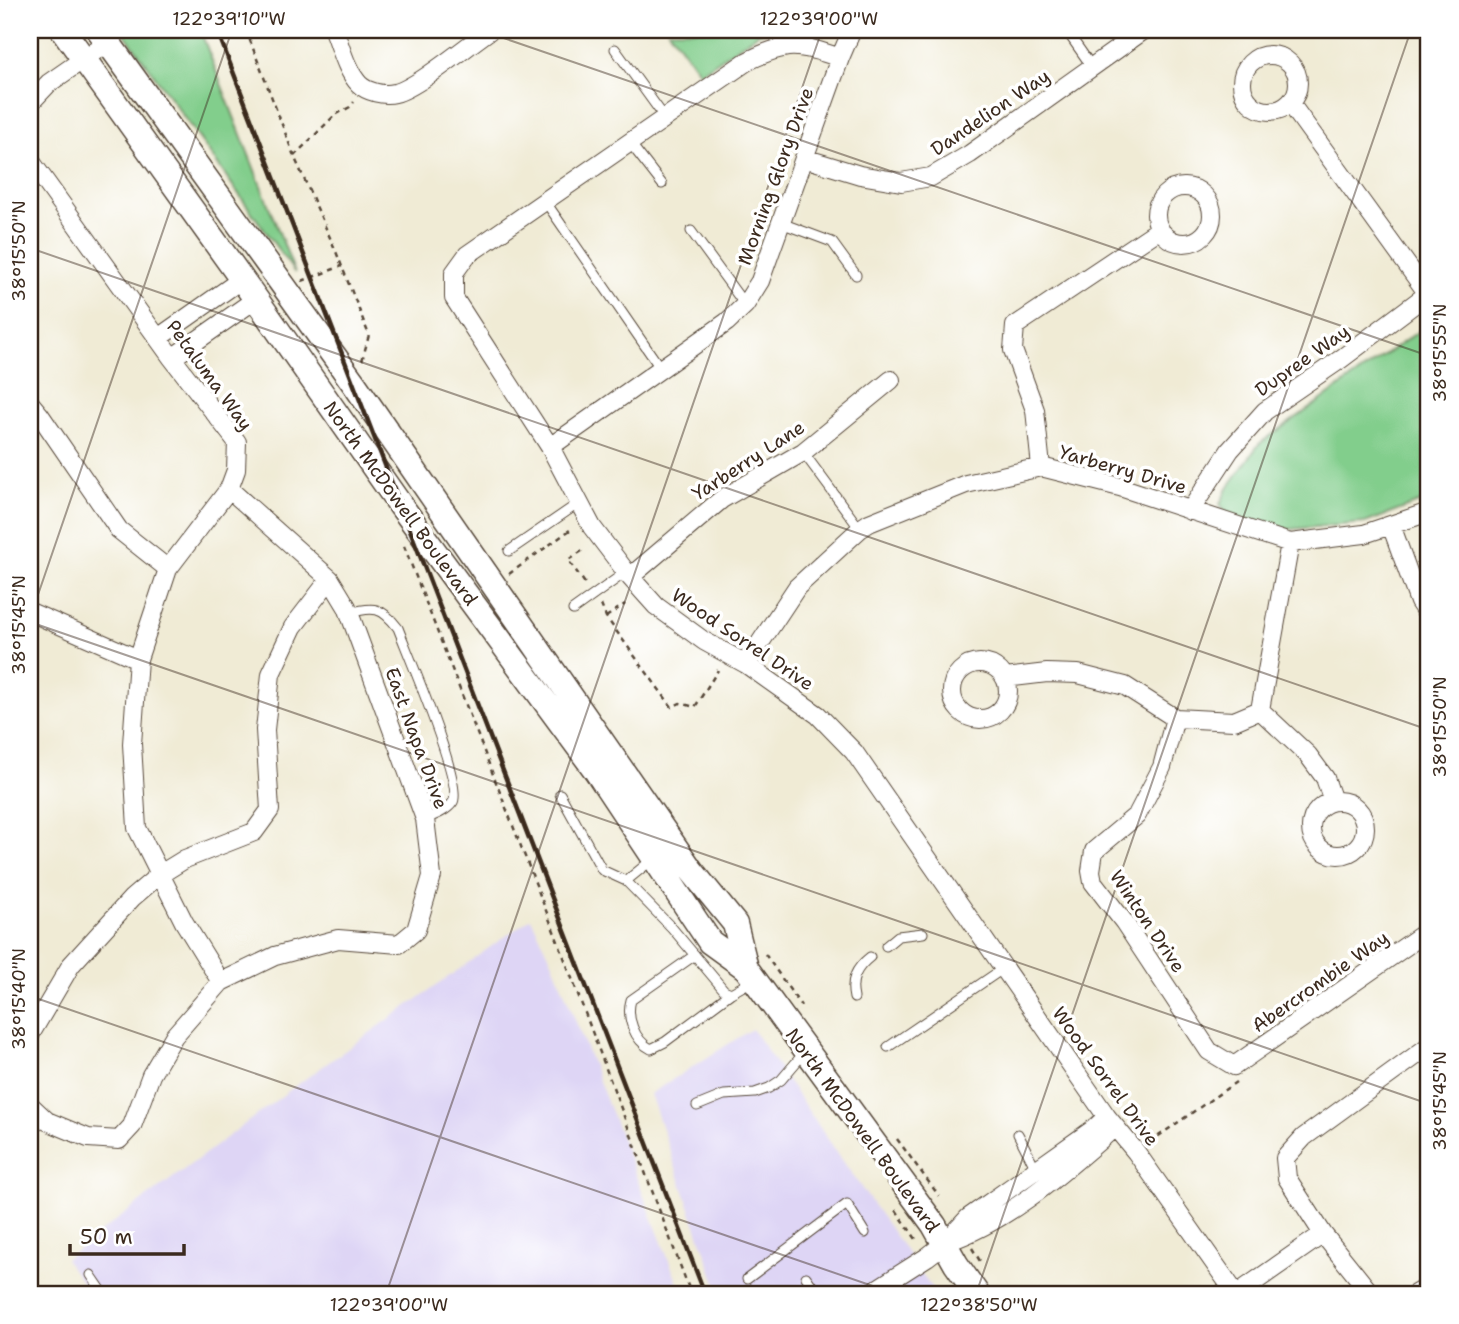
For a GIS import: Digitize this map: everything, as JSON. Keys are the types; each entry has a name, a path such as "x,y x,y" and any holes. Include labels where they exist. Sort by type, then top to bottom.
{"main road":[{"name":"North McDowell Boulevard","path":"63,30 401,506 597,772 710,942 750,974 807,1049 934,1225 977,1294"},
{"name":"North McDowell Boulevard","path":"104,36 355,385 691,870 735,925 750,974"}],"street":[{"path":"334,30 351,72 360,85 372,92 393,94 411,86 490,30"},
{"name":"Morning Glory Drive","path":"550,447 727,323 745,304 760,281 852,30"},
{"name":"Dandelion Way","path":"804,158 860,175 901,183 932,177 970,155 1144,30"},
{"path":"30,103 49,83 84,61 104,36"},
{"name":"Wood Sorrel Drive","path":"840,58 799,46 774,48 746,62 467,256 454,273 454,298 550,447 592,527 628,575 656,606 704,641 746,664 818,715 854,752 1111,1122 1136,1152 1236,1294"},
{"path":"1290,103 1429,293"},
{"name":"Petaluma Way","path":"30,160 172,358 237,442 236,470 229,489 168,569 138,659 132,744 137,828 184,922 222,982"},
{"path":"1041,467 1035,410 1013,350 1015,326 1160,229"},
{"path":"158,338 249,289"},
{"path":"172,358 249,289"},
{"name":"Dupree Way","path":"1190,511 1230,450 1265,411 1341,359 1429,293"},
{"name":"Yarberry Lane","path":"628,575 722,499 803,452 891,380"},
{"path":"30,403 119,530 168,569"},
{"name":"Yarberry Drive","path":"746,664 797,587 860,528 966,484 1041,467 1120,486 1290,543 1364,534 1429,512"},
{"name":"East Napa Drive","path":"222,982 275,956 338,939 399,944 416,930 432,876 425,819 349,612 330,579 229,489"},
{"path":"1391,525 1419,602 1429,617"},
{"path":"1260,710 1290,543"},
{"path":"30,1035 71,965 132,898 159,875 185,859 254,832 270,810 265,730 271,674 293,627 330,579"},
{"path":"30,612 138,659"},
{"path":"1005,678 1047,673 1078,674 1125,686 1175,718 1234,721 1260,710"},
{"path":"1260,710 1308,755 1325,778 1333,801"},
{"name":"Winton Drive","path":"1175,718 1162,767 1137,815 1094,851 1091,871 1093,883 1124,922 1209,1051 1236,1065"},
{"name":"Abercrombie Way","path":"1236,1065 1429,930"},
{"path":"30,1105 47,1121 88,1138 119,1140 132,1126 151,1075 174,1036 222,982"},
{"path":"1371,1294 1323,1234 1287,1178 1284,1158 1304,1138 1429,1046"},
{"path":"944,1244 968,1218 1035,1169 1095,1128 1111,1122"},
{"path":"869,1294 944,1244 974,1233 1045,1187 1111,1122"},
{"path":"1236,1294 1323,1234"},
{"path":"1415,1294 1429,1286"}],"lane":[{"path":"1066,30 1092,67"},
{"path":"615,49 666,118"},
{"path":"630,143 662,184"},
{"path":"545,201 660,369"},
{"path":"781,223 832,242 856,275"},
{"path":"691,231 745,304"},
{"path":"803,452 860,528"},
{"path":"509,551 579,503"},
{"path":"573,610 628,575"},
{"path":"349,612 374,608 388,615 398,628 448,760 456,790 453,802 440,813 425,819"},
{"path":"560,794 602,870 626,881 724,990 731,993"},
{"path":"626,881 655,858"},
{"path":"886,946 898,936 923,933"},
{"path":"695,956 631,1000 628,1012 635,1031 644,1045 651,1049 666,1042 731,993 750,974"},
{"path":"854,998 852,987 855,974 870,957"},
{"path":"888,1047 1004,968"},
{"path":"697,1106 724,1095 755,1093 769,1088 781,1080 807,1049"},
{"path":"1018,1134 1035,1169"},
{"path":"747,1279 847,1204 865,1233"},
{"path":"91,1275 104,1294"},
{"path":"806,1277 818,1294"}],"path":[{"path":"246,30 294,156 369,335 361,363"},
{"path":"294,156 335,115 354,102"},
{"path":"504,578 570,530"},
{"path":"402,539 691,1294"},
{"path":"582,551 568,560 587,586"},
{"path":"606,617 625,604"},
{"path":"601,605 606,617 672,707 680,703 695,707 718,670"},
{"path":"1136,1152 1242,1077 1236,1065"}],"shaded area":[{"path":"531,918 553,963 682,1294 90,1294 65,1259 294,1087"},
{"path":"752,1029 936,1294 720,1294 650,1094"}],"green space":[{"path":"122,30 200,30 295,273"},
{"path":"668,30 771,30 759,33 700,73"},
{"path":"1429,324 1429,499 1365,523 1279,530 1230,517 1220,504 1227,489 1259,444"}],"railway":[{"path":"217,30 705,1294"}]}
